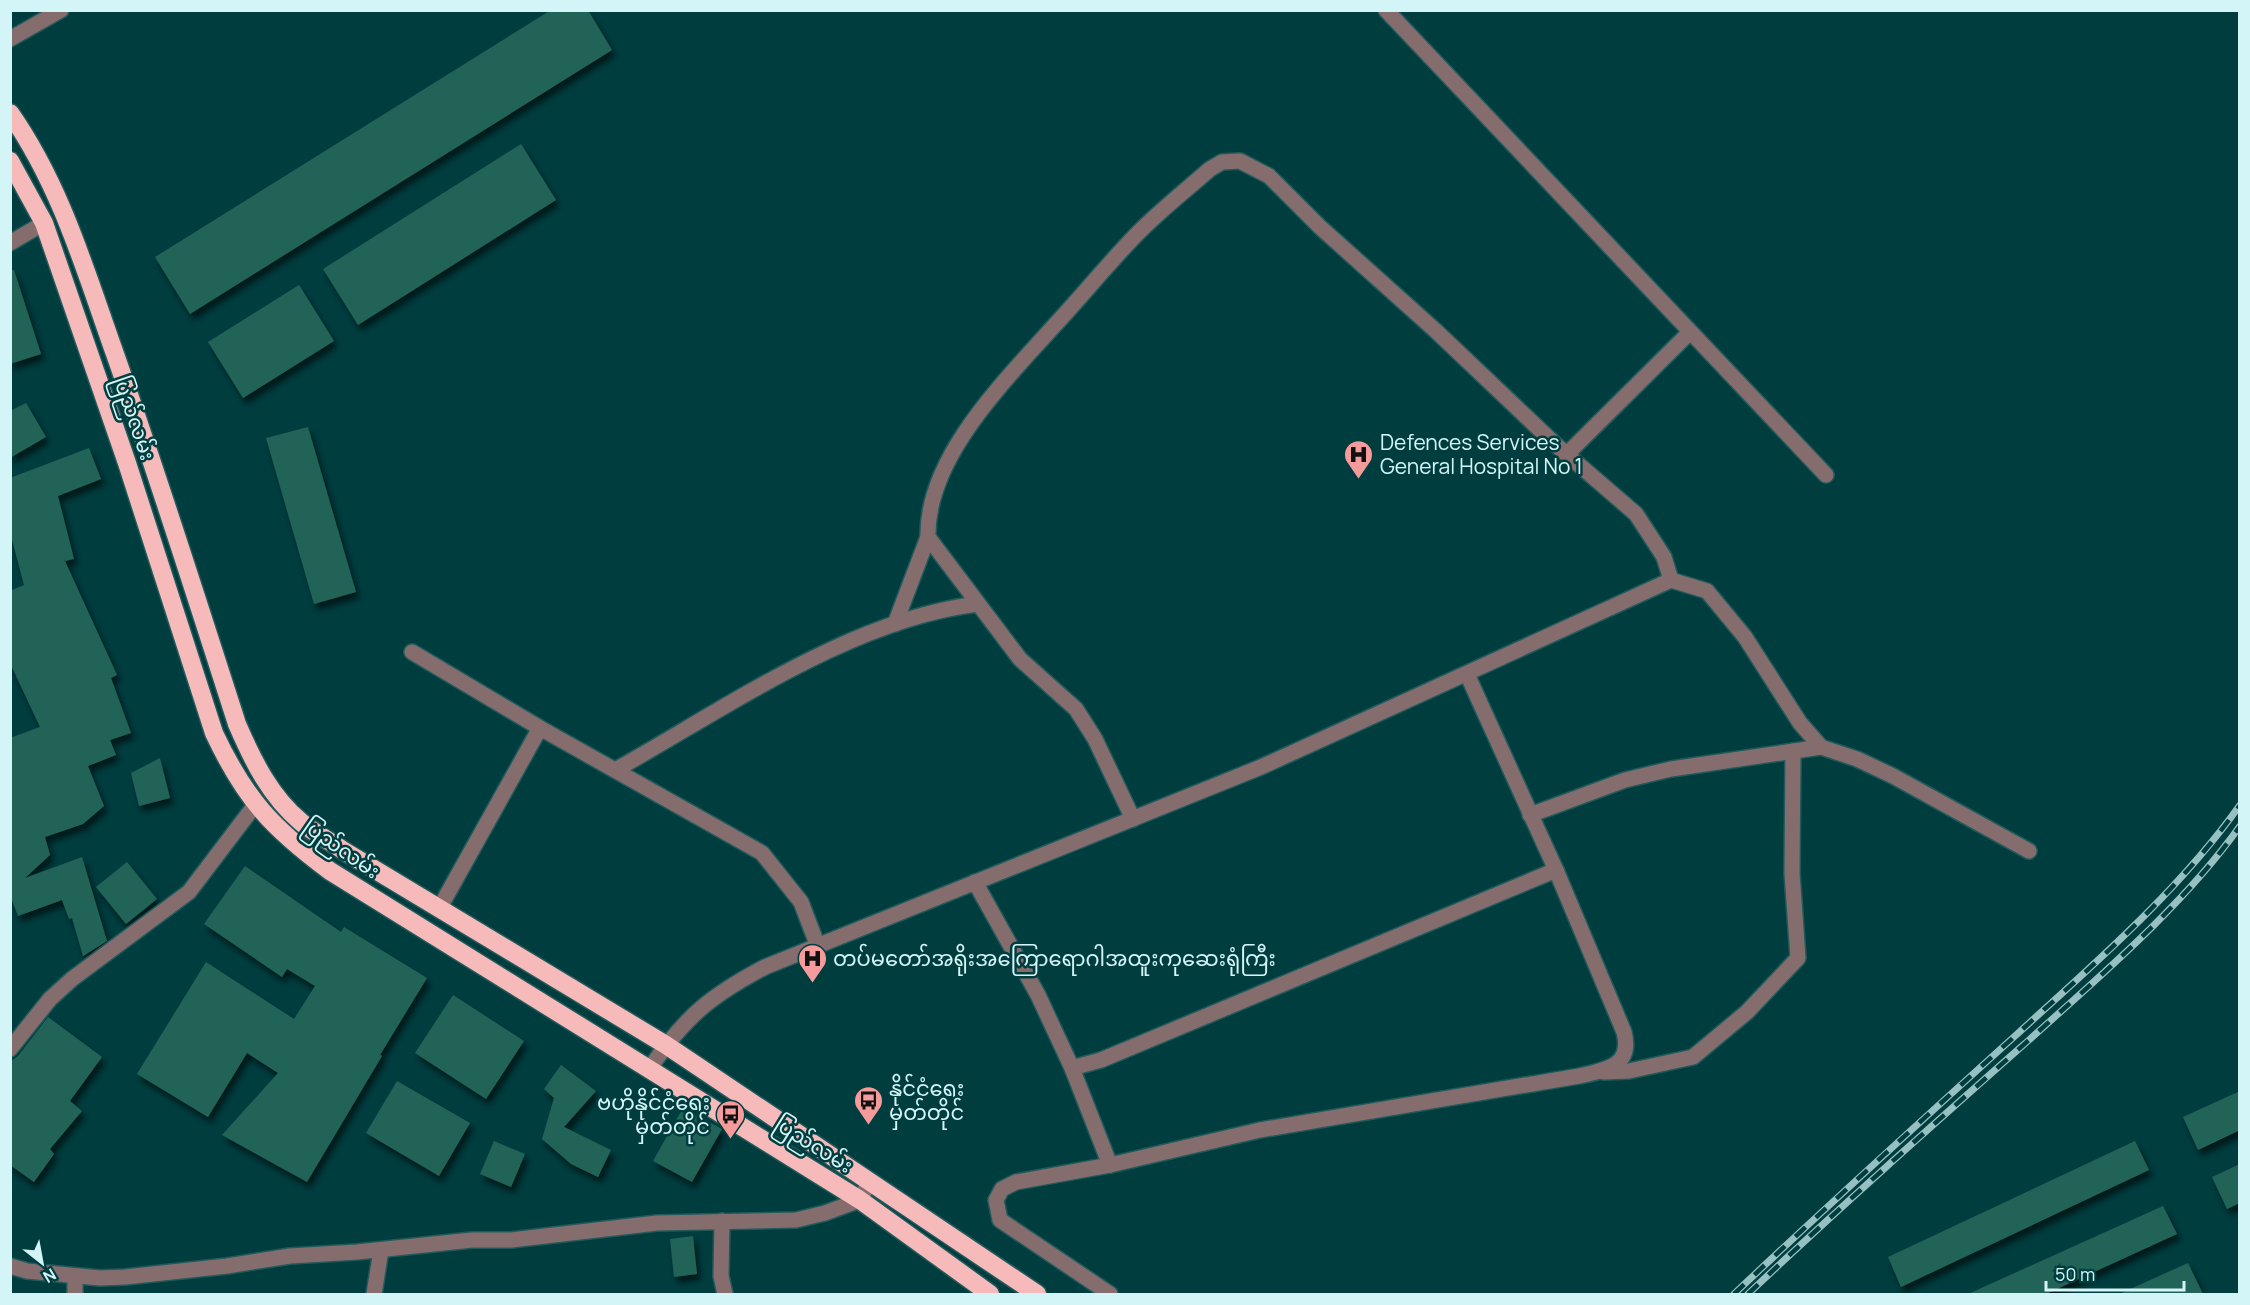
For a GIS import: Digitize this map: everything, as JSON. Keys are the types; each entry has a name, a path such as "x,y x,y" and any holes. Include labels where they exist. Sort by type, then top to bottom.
{"highway":[{"path":"10,113 32,145 65,211 150,454 237,724 253,760 273,793 301,822 666,1045 1037,1294"},
{"name":"ပြည်လမ်း","path":"10,161 44,223 127,463 214,733 232,772 255,805 289,841 330,871 860,1200 990,1294"}],"street":[{"path":"10,39 61,10"},
{"path":"1386,10 1826,475"},
{"path":"895,624 928,537 928,520 939,483 956,447 1007,378 1137,234 1210,169 1222,162 1240,161 1253,165 1269,176 1320,227 1436,331 1567,454 1636,514 1664,557 1671,580"},
{"path":"10,243 44,223"},
{"path":"1567,454 1690,332"},
{"path":"928,537 1020,659 1076,710 1095,738 1133,819"},
{"path":"650,1068 696,1010 731,985 817,944 1133,819 1304,748 1671,580 1707,591 1745,637 1800,723 1821,747"},
{"path":"617,770 738,699 827,653 895,624 940,609 978,604"},
{"path":"412,652 540,728 762,853 801,902 817,944"},
{"path":"1467,674 1556,870 1628,1046 1624,1057 1615,1065 1600,1072"},
{"path":"440,909 540,728"},
{"path":"1530,815 1625,780 1671,769 1821,747 1857,759 1893,776 2029,851"},
{"path":"1110,1294 1000,1220 996,1200 1002,1189 1016,1182 1110,1165 1260,1130 1600,1072 1629,1071 1693,1057 1747,1012 1798,958 1792,873 1793,750"},
{"path":"10,1049 50,999 72,979 189,892 255,805"},
{"path":"1072,1068 1101,1060 1556,870"},
{"path":"975,882 1038,995 1072,1068 1110,1165"},
{"path":"10,1266 75,1276 125,1277 218,1267 290,1256 381,1250 472,1240 511,1240 657,1223 796,1220 825,1214 860,1200 870,1181"},
{"path":"722,1221 721,1276 725,1294"},
{"path":"374,1294 381,1250"},
{"path":"75,1276 75,1294"}],"building":[{"path":"551,10 588,10 612,50 190,314 155,257"},
{"path":"521,144 556,200 358,325 323,269"},
{"path":"10,270 14,270 41,354 10,364"},
{"path":"299,285 334,341 243,398 208,342"},
{"path":"26,403 46,437 10,458 10,411"},
{"path":"308,427 356,592 314,604 266,438"},
{"path":"89,448 101,479 58,496 74,559 65,561 117,675 111,678 131,733 110,740 116,755 88,766 104,806 83,824 45,837 50,855 25,878 82,857 107,941 83,956 72,918 69,919 62,900 18,916 10,895 10,738 40,727 10,663 10,591 24,585 10,532 10,478"},
{"path":"160,758 170,798 139,806 131,773"},
{"path":"127,862 157,899 126,924 96,887"},
{"path":"245,866 341,932 344,927 427,978 307,1182 222,1135 278,1073 247,1053 208,1117 137,1074 206,962 294,1019 315,986 287,969 282,977 204,924"},
{"path":"453,995 524,1041 486,1099 415,1053"},
{"path":"48,1017 102,1057 70,1101 82,1111 50,1149 54,1154 34,1182 10,1165 10,1062 18,1056"},
{"path":"561,1065 596,1091 564,1127 611,1150 598,1177 571,1164 542,1139 554,1098 544,1089"},
{"path":"397,1081 470,1123 439,1176 366,1133"},
{"path":"2240,1091 2240,1130 2198,1150 2183,1117"},
{"path":"683,1108 722,1129 692,1182 653,1161"},
{"path":"494,1141 525,1154 511,1187 480,1174"},
{"path":"2135,1141 2149,1170 1901,1287 1888,1257"},
{"path":"2240,1164 2240,1203 2227,1209 2212,1177"},
{"path":"2163,1206 2177,1234 2046,1294 1968,1294"},
{"path":"693,1236 697,1274 674,1277 670,1239"},
{"path":"2188,1263 2203,1294 2119,1294"}],"railway":[{"path":"1734,1294 2134,926 2190,868 2240,805"},
{"path":"1748,1294 2140,939 2193,884 2240,826"}],"place":[{"name":"Defences Services General Hospital No 1","path":"1359,480"},
{"name":"တပ်မတော်အရိုးအကြောရောဂါအထူးကုဆေးရုံကြီး","path":"812,984"},
{"name":"နိုင်ငံရေး မှတ်တိုင်","path":"868,1126"},
{"name":"ဗဟိုနိုင်ငံရေး မှတ်တိုင်","path":"731,1140"}]}
